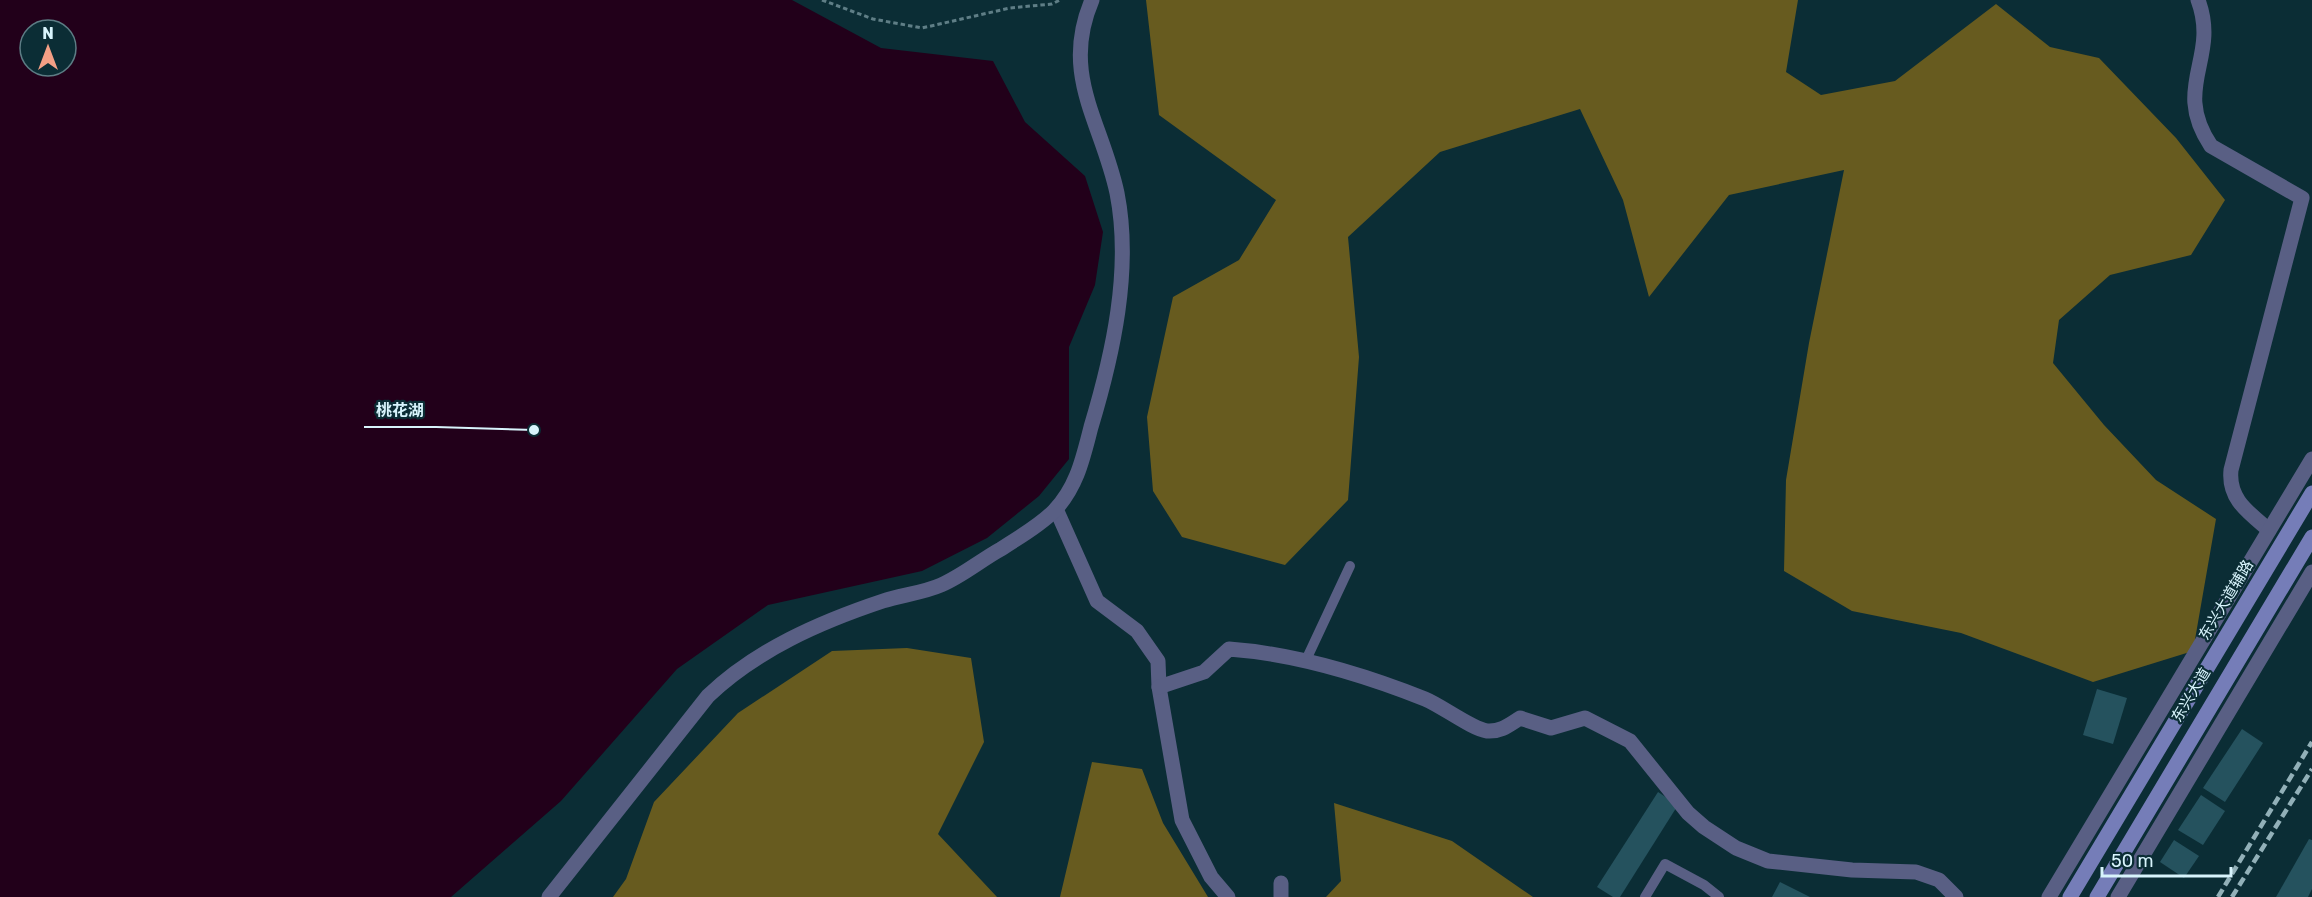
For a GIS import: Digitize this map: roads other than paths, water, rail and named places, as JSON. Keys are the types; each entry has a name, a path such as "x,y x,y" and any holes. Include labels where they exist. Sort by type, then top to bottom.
{"main road":[{"name":"东兴大道","path":"2070,897 2312,493"},
{"name":"东兴大道","path":"2097,897 2312,537"}],"street":[{"path":"549,897 708,696 735,672 784,643 826,622 885,600 940,586 1037,526 1056,509 1072,487 1083,459 1106,379 1121,280 1122,238 1116,192 1111,169 1086,98 1079,63 1082,27 1092,0"},
{"path":"2198,0 2205,35 2193,99 2204,136 2211,146 2302,198 2230,470 2232,490 2239,505 2268,530"},
{"name":"东兴大道辅路","path":"2051,894 2312,459"},
{"path":"1056,509 1097,601 1137,631 1158,661 1159,687 1182,820 1211,877 1227,897"},
{"path":"2118,897 2312,572"},
{"path":"1159,687 1204,672 1229,649 1264,652 1347,671 1428,700 1484,731 1501,731 1520,718 1551,728 1585,718 1630,741 1688,813 1704,827 1736,848 1768,861 1852,870 1916,872 1939,880 1956,897"},
{"path":"2146,814 2183,789"},
{"path":"2051,894 2085,872"}],"lane":[{"path":"1306,660 1350,566"},
{"path":"1645,897 1665,864 1704,885 1719,897"}],"railway":[{"path":"2218,897 2312,742"},
{"path":"2232,897 2312,769"}],"place":[{"name":"桃花湖","path":"534,430"}]}
